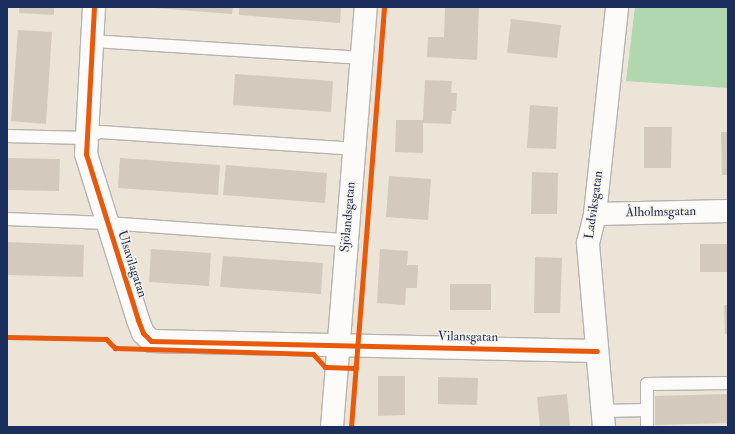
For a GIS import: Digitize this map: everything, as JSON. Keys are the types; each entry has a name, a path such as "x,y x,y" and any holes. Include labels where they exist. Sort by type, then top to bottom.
{"street":[{"name":"Ulsavilagatan","path":"94,7 85,138 87,162 143,333 151,341 337,345"},
{"name":"Sjölandsgatan","path":"332,427 337,345 366,7"},
{"name":"Ladviksgatan","path":"603,419 588,243 595,214 617,7"},
{"name":"Ålholmsgatan","path":"595,214 728,211"},
{"name":"Vilansgatan","path":"337,345 597,351"}],"lane":[{"path":"92,41 361,58"},
{"path":"7,136 85,138 100,132 354,149"},
{"path":"7,219 107,222 346,240"},
{"path":"647,427 647,384 728,383"},
{"path":"603,419 647,410"}],"green space":[{"path":"635,7 728,7 728,88 626,81"}],"building":[{"path":"19,7 54,7 54,15 19,13"},
{"path":"142,7 233,7 232,14"},
{"path":"239,7 341,7 340,23 239,15"},
{"path":"445,7 479,7 477,60 427,57 428,37 444,37"},
{"path":"511,19 561,25 557,58 507,53"},
{"path":"18,30 52,32 46,124 11,121"},
{"path":"235,74 333,81 331,112 233,105"},
{"path":"425,80 452,81 451,93 457,93 456,111 452,111 451,124 423,123 423,153 395,152 396,120 423,120"},
{"path":"530,105 558,107 556,149 527,148"},
{"path":"644,127 672,127 671,168 644,168"},
{"path":"721,132 728,132 728,175 722,175"},
{"path":"7,158 60,159 59,191 7,190"},
{"path":"120,158 220,165 218,195 118,188"},
{"path":"226,165 327,173 325,203 223,195"},
{"path":"532,172 558,173 557,214 531,214"},
{"path":"389,176 431,179 428,220 386,217"},
{"path":"7,242 84,245 83,277 7,275"},
{"path":"700,244 728,244 728,272 700,272"},
{"path":"151,249 211,253 209,286 149,282"},
{"path":"380,249 408,251 407,265 418,265 417,288 406,288 405,305 377,303"},
{"path":"223,256 323,263 321,294 220,287"},
{"path":"535,257 562,258 560,313 534,313"},
{"path":"450,284 491,284 491,310 450,310"},
{"path":"724,305 728,305 728,334 725,334"},
{"path":"378,376 405,376 405,415 378,416"},
{"path":"438,377 478,378 477,405 438,404"},
{"path":"567,394 570,427 540,427 537,397"},
{"path":"728,394 728,423 655,425 655,396"}],"cycle path":[{"path":"94,7 86,154 138,320 143,333 151,341 597,351"},
{"path":"351,427 384,7"},
{"path":"7,337 106,339 115,348 313,354 325,367 356,368"}]}
